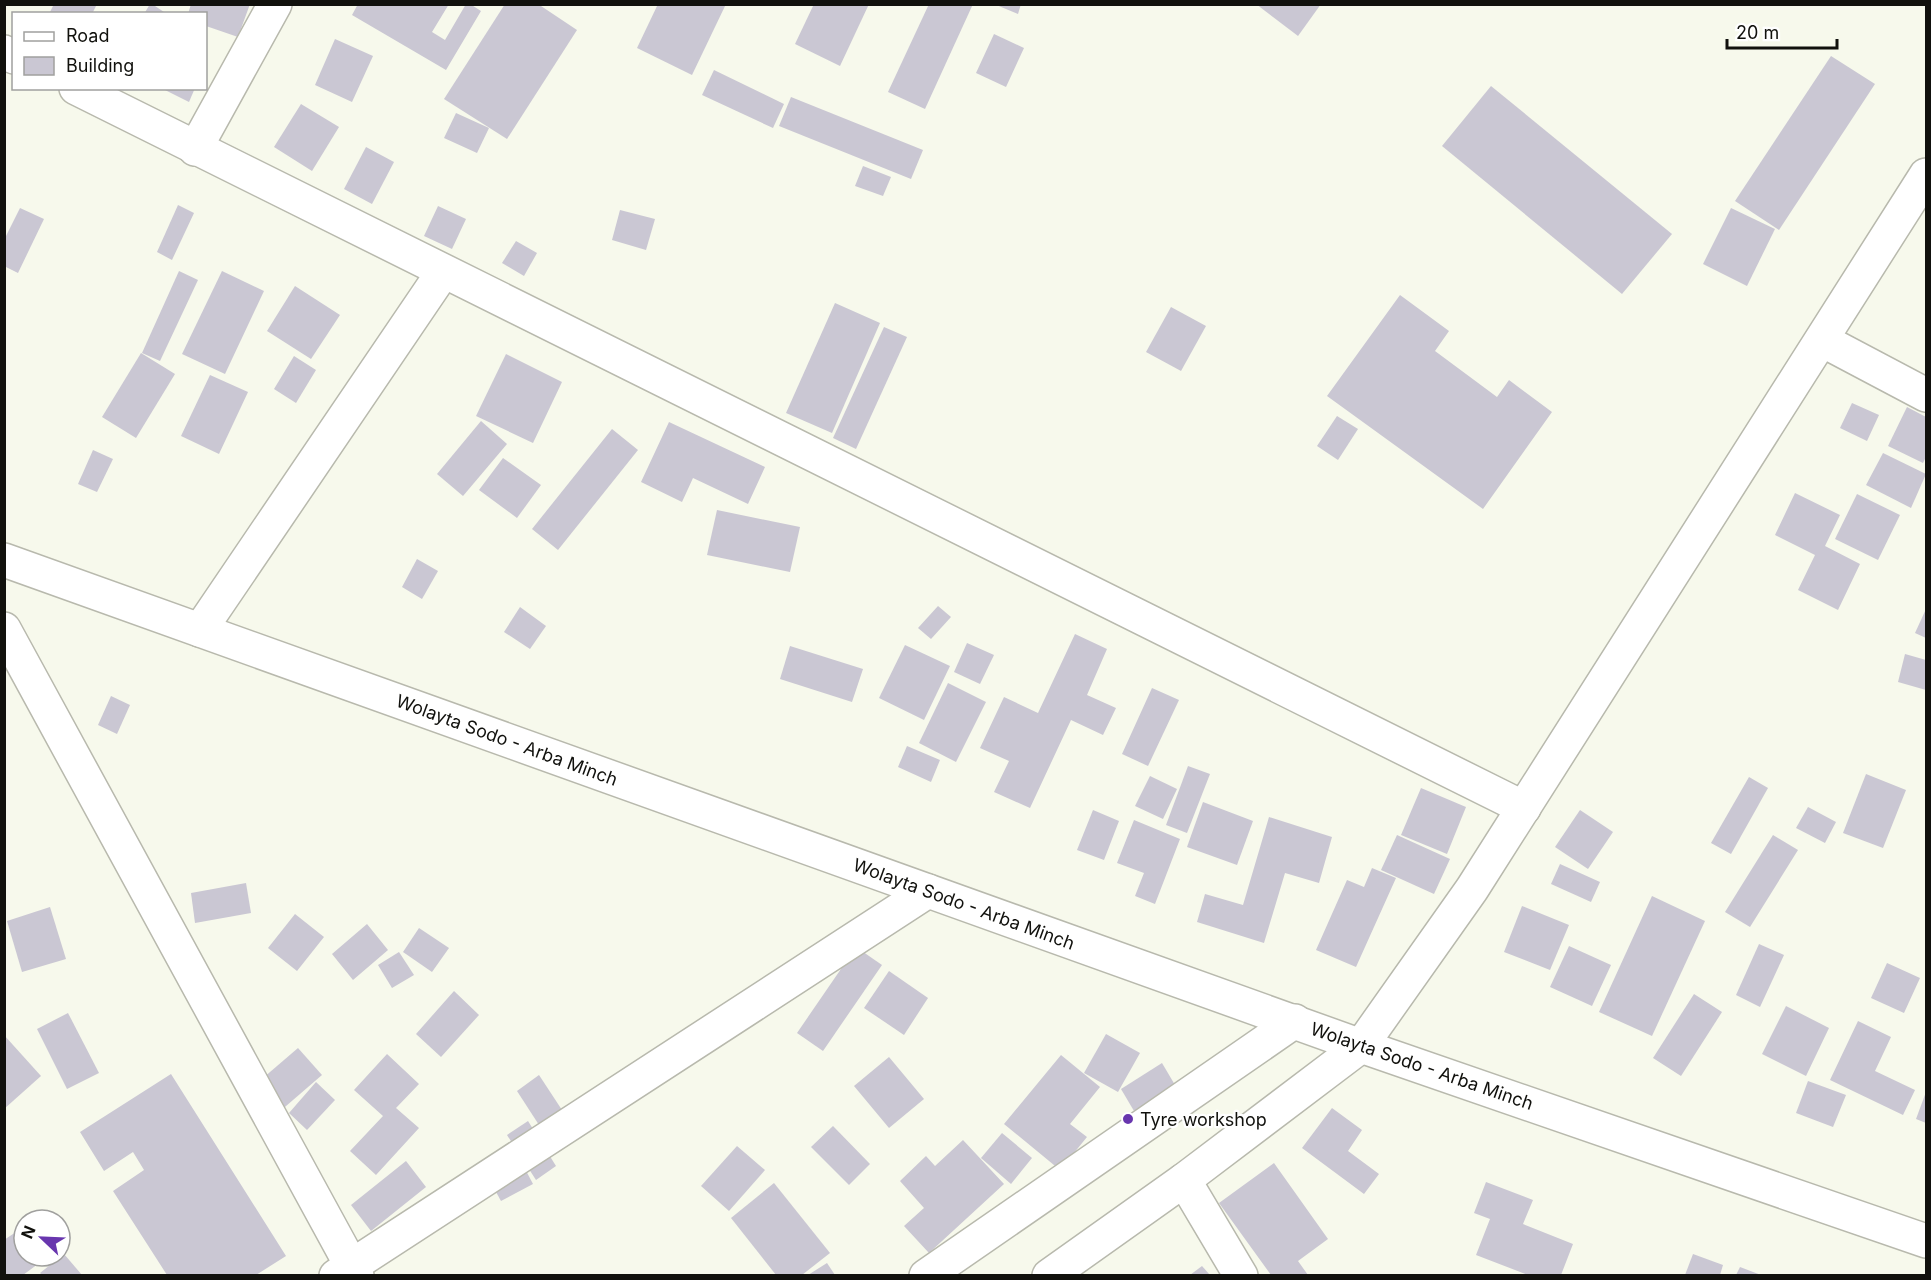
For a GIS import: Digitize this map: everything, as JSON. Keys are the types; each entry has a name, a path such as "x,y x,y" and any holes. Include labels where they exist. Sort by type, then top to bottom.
{"main road":[{"path":"195,149 275,4"},
{"path":"80,90 1524,808"},
{"path":"1049,1275 1184,1180 1361,1046 1472,890 1926,175"},
{"path":"200,630 443,272"},
{"path":"1822,340 1926,395"},
{"name":"Wolayta Sodo - Arba Minch","path":"4,560 1361,1046 1926,1241"},
{"path":"4,629 348,1273 928,891"},
{"path":"926,1275 1295,1021"},
{"path":"1184,1180 1241,1275"}],"building":[{"path":"54,4 97,4 93,12 50,12"},
{"path":"152,4 164,12 145,12"},
{"path":"191,4 250,4 238,37 207,26 207,12 189,12"},
{"path":"358,4 449,4 432,32 445,40 466,4 481,11 446,70 352,15"},
{"path":"505,4 538,4 577,30 507,139 444,99"},
{"path":"658,4 726,4 692,75 637,48"},
{"path":"814,4 869,4 840,66 795,44"},
{"path":"929,4 973,4 925,109 888,92"},
{"path":"994,4 1021,4 1018,14"},
{"path":"1256,4 1321,4 1298,36"},
{"path":"994,34 1024,48 1006,87 976,73"},
{"path":"335,39 373,56 352,102 315,85"},
{"path":"1831,56 1875,84 1779,230 1735,201"},
{"path":"714,70 784,104 773,128 702,95"},
{"path":"1491,86 1672,234 1622,294 1442,146"},
{"path":"165,90 194,90 189,102"},
{"path":"791,97 923,150 911,179 779,126"},
{"path":"301,104 339,127 312,171 274,147"},
{"path":"456,113 489,128 477,153 444,138"},
{"path":"366,147 394,162 372,204 344,189"},
{"path":"863,166 891,177 883,196 855,186"},
{"path":"178,205 194,213 172,260 157,252"},
{"path":"438,206 466,219 452,249 424,236"},
{"path":"20,208 44,219 18,273 4,266 4,240"},
{"path":"1731,208 1775,229 1747,286 1703,264"},
{"path":"620,210 655,219 646,250 612,240"},
{"path":"516,241 537,253 524,276 502,263"},
{"path":"179,271 198,280 160,361 142,353"},
{"path":"222,271 264,291 225,374 182,354"},
{"path":"295,286 340,315 311,359 267,331"},
{"path":"1400,295 1449,331 1435,351 1497,397 1509,380 1552,412 1483,509 1327,396"},
{"path":"835,303 880,323 832,433 786,413"},
{"path":"1171,307 1206,326 1181,371 1146,352"},
{"path":"884,327 907,337 856,449 833,438"},
{"path":"141,353 175,374 136,438 102,417"},
{"path":"506,354 562,382 533,443 476,416"},
{"path":"294,356 316,370 296,403 274,389"},
{"path":"210,375 248,392 219,454 181,436"},
{"path":"1852,403 1879,415 1867,441 1840,428"},
{"path":"1907,407 1926,417 1926,457 1923,463 1888,446"},
{"path":"1337,416 1358,429 1338,460 1317,446"},
{"path":"481,421 507,444 463,496 437,474"},
{"path":"669,422 765,467 748,504 693,478 682,502 641,482"},
{"path":"612,429 638,450 558,550 532,529"},
{"path":"93,450 113,459 97,492 78,484"},
{"path":"1883,453 1926,474 1911,508 1866,485"},
{"path":"503,458 541,485 517,518 479,490"},
{"path":"1795,493 1840,515 1825,546 1860,564 1838,610 1798,590 1815,555 1775,535"},
{"path":"1857,494 1900,515 1878,560 1835,539"},
{"path":"717,510 800,527 790,572 707,555"},
{"path":"417,559 438,571 422,599 402,587"},
{"path":"938,606 951,617 931,639 918,628"},
{"path":"520,607 546,626 530,649 504,632"},
{"path":"1926,609 1926,638 1915,633"},
{"path":"1075,634 1107,649 1087,695 1116,708 1103,735 1071,720 1030,808 994,792 1009,761 980,748 1004,697 1038,713"},
{"path":"967,643 994,655 980,684 954,672"},
{"path":"905,645 950,666 924,720 879,698"},
{"path":"790,646 863,669 852,702 780,679"},
{"path":"1905,654 1926,660 1926,690 1898,682"},
{"path":"948,683 986,702 956,762 919,743"},
{"path":"1152,688 1179,700 1148,766 1122,754"},
{"path":"111,696 130,705 117,734 98,725"},
{"path":"907,746 940,760 931,782 898,767"},
{"path":"1188,766 1210,774 1187,833 1166,825"},
{"path":"1866,774 1906,790 1883,848 1843,833"},
{"path":"1150,776 1177,789 1163,819 1135,806"},
{"path":"1749,777 1768,788 1731,854 1711,843"},
{"path":"1421,788 1466,807 1447,854 1401,835"},
{"path":"1203,802 1253,821 1237,865 1187,847"},
{"path":"1808,807 1836,822 1825,843 1796,828"},
{"path":"1093,810 1119,821 1104,860 1077,850"},
{"path":"1580,810 1613,832 1588,869 1555,847"},
{"path":"1269,817 1332,837 1319,883 1285,873 1264,943 1197,922 1205,894 1243,905"},
{"path":"1134,820 1180,839 1155,904 1135,896 1144,873 1117,863"},
{"path":"1397,835 1450,859 1434,894 1381,870"},
{"path":"1773,835 1798,850 1750,927 1725,912"},
{"path":"1560,864 1600,882 1591,902 1551,884"},
{"path":"1372,868 1396,878 1356,967 1316,950 1347,880 1364,887"},
{"path":"246,883 251,913 195,923 191,893"},
{"path":"1652,896 1705,921 1652,1036 1599,1012"},
{"path":"1522,906 1569,925 1550,970 1504,952"},
{"path":"50,907 66,959 22,972 7,921"},
{"path":"295,914 324,937 297,971 268,948"},
{"path":"367,924 388,950 353,980 332,954"},
{"path":"419,928 449,948 432,972 403,952"},
{"path":"1759,944 1784,955 1760,1007 1736,995"},
{"path":"1569,946 1611,965 1592,1006 1550,987"},
{"path":"856,947 882,965 823,1051 797,1033"},
{"path":"399,952 414,975 392,988 378,965"},
{"path":"1887,963 1920,978 1904,1013 1871,998"},
{"path":"889,971 928,998 904,1035 864,1008"},
{"path":"454,991 479,1015 441,1057 416,1034"},
{"path":"1694,994 1722,1012 1681,1076 1653,1058"},
{"path":"1786,1006 1829,1028 1806,1076 1762,1054"},
{"path":"68,1013 99,1073 67,1089 37,1029"},
{"path":"1858,1021 1891,1037 1875,1071 1915,1090 1903,1115 1830,1080"},
{"path":"1106,1034 1140,1053 1118,1092 1084,1073"},
{"path":"4,1035 41,1076 4,1109"},
{"path":"298,1048 322,1075 271,1119 248,1091"},
{"path":"387,1054 419,1084 396,1108 419,1128 376,1175 350,1151 383,1116 354,1090"},
{"path":"1061,1055 1100,1087 1070,1124 1087,1137 1060,1170 1004,1124"},
{"path":"889,1057 924,1099 889,1128 854,1086"},
{"path":"1162,1063 1175,1085 1134,1111 1121,1089"},
{"path":"171,1074 286,1256 256,1275 167,1275 113,1191 144,1170 133,1152 104,1171 80,1132"},
{"path":"539,1075 562,1110 539,1125 517,1091"},
{"path":"1808,1081 1846,1095 1833,1127 1796,1113"},
{"path":"316,1082 335,1100 307,1130 289,1113"},
{"path":"1926,1092 1926,1123 1916,1119"},
{"path":"1332,1108 1362,1130 1348,1151 1379,1174 1364,1194 1302,1148"},
{"path":"528,1121 556,1166 536,1180 507,1135"},
{"path":"833,1126 870,1164 849,1185 811,1147"},
{"path":"1002,1133 1032,1158 1011,1184 981,1158"},
{"path":"963,1140 1004,1184 929,1253 904,1226 924,1208 900,1181 926,1156 935,1166"},
{"path":"513,1146 533,1184 501,1201 480,1163"},
{"path":"737,1146 765,1170 729,1211 701,1186"},
{"path":"406,1161 426,1187 371,1231 351,1205"},
{"path":"1274,1163 1328,1239 1298,1261 1308,1275 1271,1275 1219,1203"},
{"path":"1486,1182 1533,1200 1523,1224 1573,1244 1561,1275 1528,1275 1476,1255 1490,1219 1474,1213"},
{"path":"774,1183 830,1253 802,1275 776,1275 731,1218"},
{"path":"12,1235 12,1268 33,1268 23,1275 4,1275 4,1240"},
{"path":"1693,1254 1723,1265 1720,1275 1685,1275"},
{"path":"72,1263 82,1275 42,1275 40,1273 46,1268 72,1268"},
{"path":"827,1263 835,1275 808,1275"},
{"path":"1202,1266 1210,1275 1190,1275"},
{"path":"1740,1267 1761,1275 1736,1275"}],"place":[{"name":"Tyre workshop","path":"1128,1119"}]}
